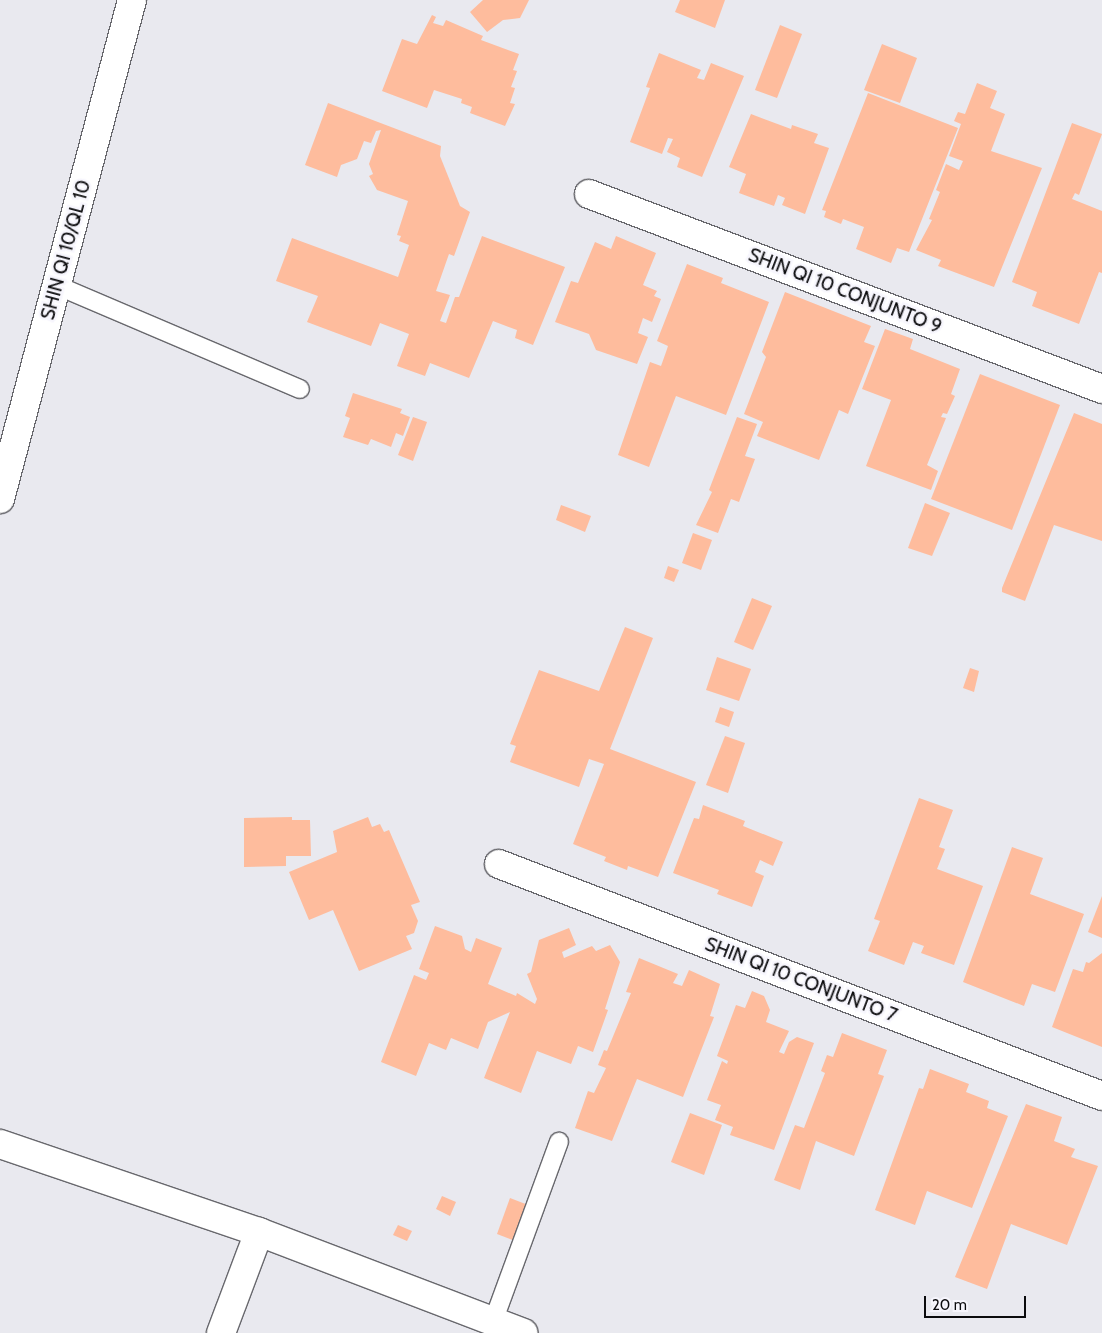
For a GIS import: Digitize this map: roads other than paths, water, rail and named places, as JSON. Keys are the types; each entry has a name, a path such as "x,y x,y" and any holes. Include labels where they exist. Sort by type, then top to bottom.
{"street":[{"name":"SHIN QI 10/QL 10","path":"0,499 132,0"},
{"name":"SHIN QI 10 CONJUNTO 9","path":"589,194 1102,389"},
{"name":"SHIN QI 10 CONJUNTO 7","path":"499,864 1102,1096"},
{"path":"4,1143 259,1232 523,1333"},
{"path":"221,1333 259,1232"}],"lane":[{"path":"56,285 300,389"},
{"path":"493,1322 559,1142"}]}
